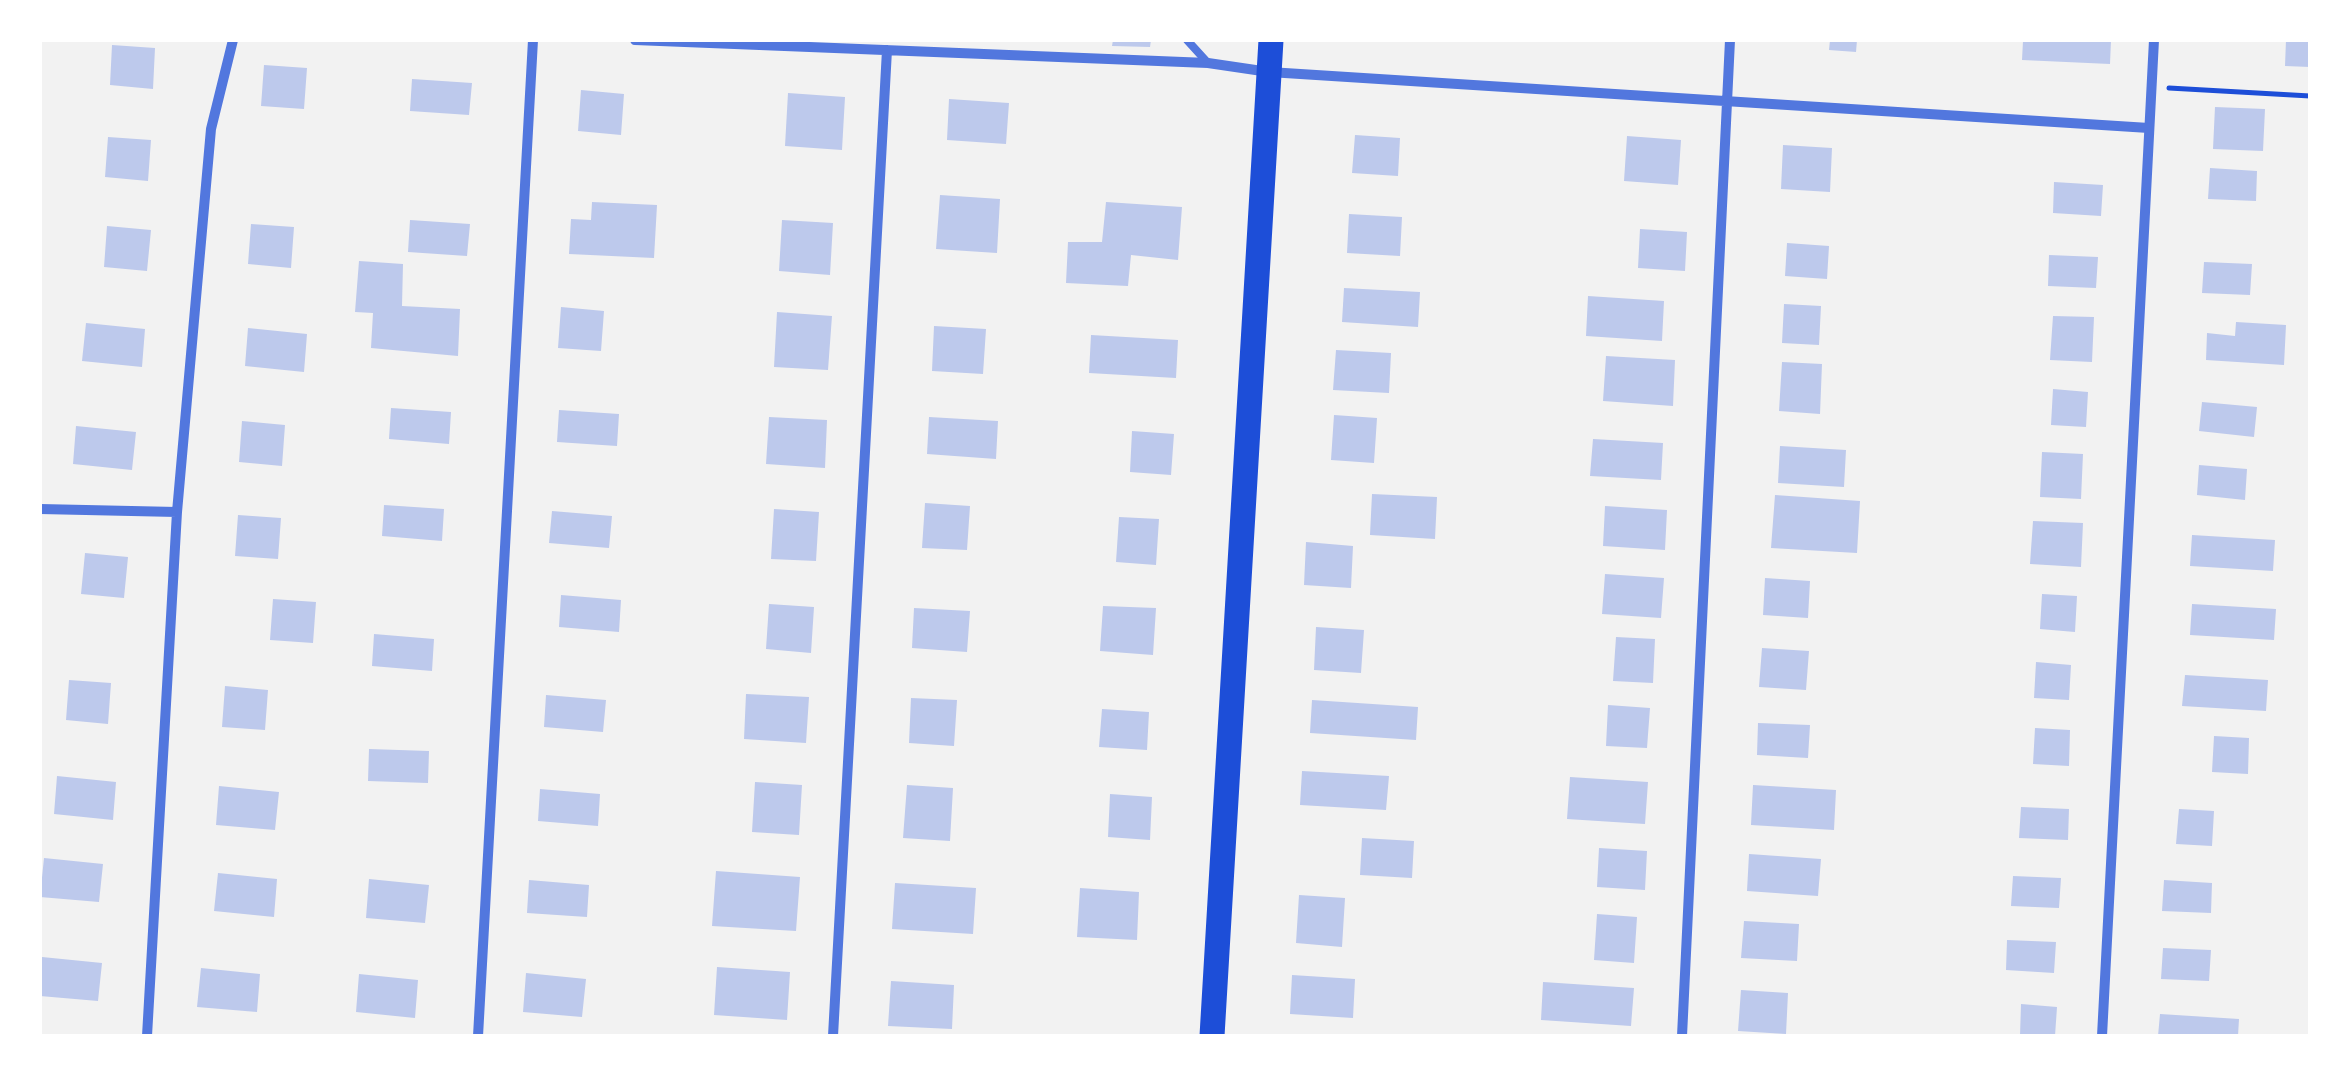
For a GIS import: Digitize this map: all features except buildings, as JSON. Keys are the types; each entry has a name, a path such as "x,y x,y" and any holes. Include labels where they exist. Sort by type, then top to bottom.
{"main road":[{"path":"1212,1036 1271,40"}],"street":[{"path":"147,1036 178,512 211,129 233,40"},
{"path":"478,1036 533,40"},
{"path":"635,40 1208,63 1269,72 2149,128"},
{"path":"1682,1036 1730,40"},
{"path":"2102,1036 2154,40"},
{"path":"833,1036 887,50"},
{"path":"40,509 178,512"}],"lane":[{"path":"1186,40 1208,63"}],"path":[{"path":"2151,87 2310,96"}]}
